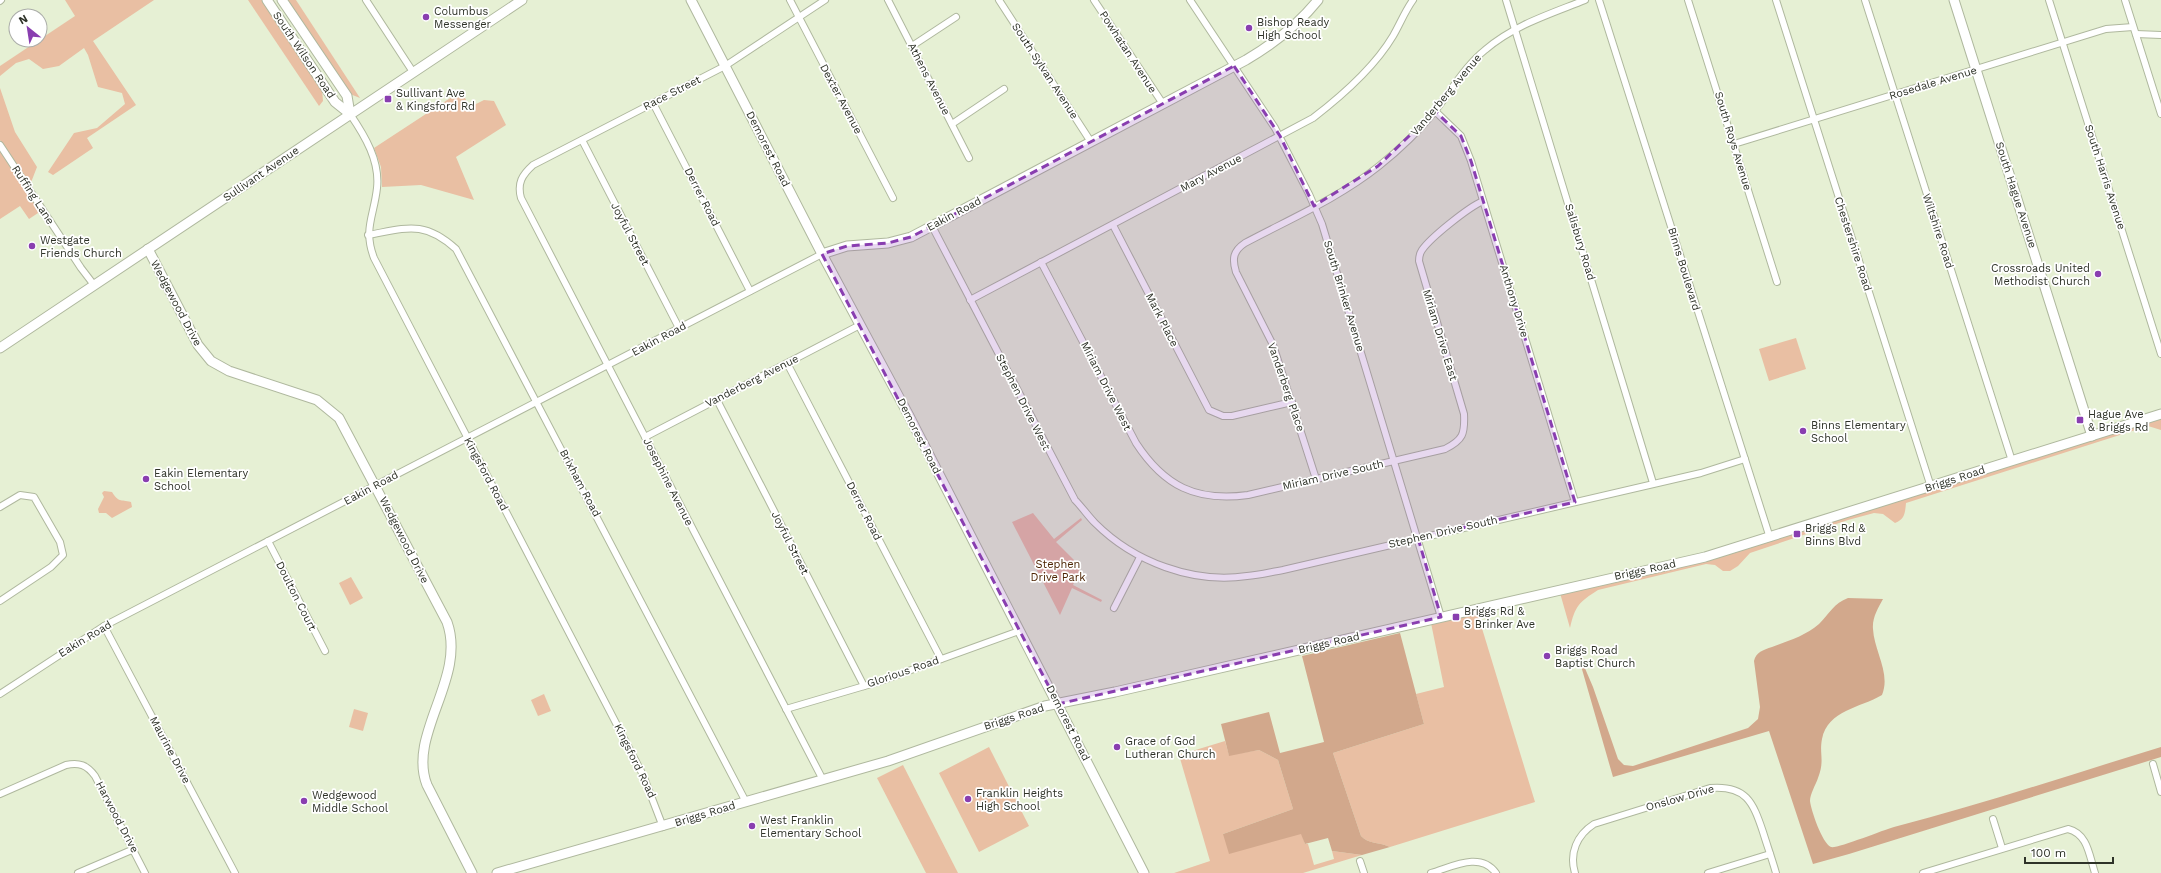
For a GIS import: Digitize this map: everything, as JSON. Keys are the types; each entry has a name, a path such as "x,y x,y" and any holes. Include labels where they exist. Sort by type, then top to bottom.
{"street":[{"name":"South Wilson Road","path":"267,0 335,102 350,114"},
{"name":"South Wilson Road","path":"282,0 346,96 350,114"},
{"path":"366,0 413,72"},
{"name":"Sullivant Avenue","path":"1,344 94,285 522,0"},
{"name":"Demorest Road","path":"690,0 1058,704 1144,873"},
{"name":"Dexter Avenue","path":"790,0 798,18 893,198"},
{"name":"Race Street","path":"520,182 525,172 533,165 725,66 825,0"},
{"name":"Athens Avenue","path":"888,0 969,158"},
{"name":"South Sylvan Avenue","path":"999,0 1091,142"},
{"name":"Powhatan Avenue","path":"1094,0 1163,104"},
{"name":"South Brinker Avenue","path":"1190,0 1280,136 1314,206 1331,252 1441,616"},
{"name":"Eakin Road","path":"0,694 104,626 822,254 847,246 898,241 932,226 1234,66 1281,37 1303,17 1318,0"},
{"name":"Mary Avenue","path":"970,300 1313,118 1339,98 1359,78 1393,36 1413,0"},
{"name":"Salisbury Road","path":"1506,0 1654,483"},
{"name":"Vanderberg Avenue","path":"1234,254 1245,243 1344,190 1378,166 1409,139 1485,50 1515,29 1530,21 1585,0"},
{"name":"Binns Boulevard","path":"1599,0 1770,538"},
{"name":"South Roys Avenue","path":"1688,0 1777,282"},
{"name":"Chestershire Road","path":"1776,0 1931,487"},
{"name":"Wiltshire Road","path":"1865,0 2012,461"},
{"name":"South Hague Avenue","path":"1954,0 2092,436"},
{"name":"South Harris Avenue","path":"2049,0 2161,354"},
{"path":"2125,0 2161,114"},
{"path":"912,46 956,17"},
{"name":"Rosedale Avenue","path":"1734,144 2106,29 2133,27"},
{"path":"2136,34 2161,35"},
{"path":"952,124 1004,89"},
{"name":"Derrer Road","path":"653,104 750,291"},
{"name":"Anthony Drive","path":"1435,110 1460,136 1472,161 1575,502"},
{"name":"Kingsford Road","path":"350,114 361,131 376,165 378,187 368,234 369,245 380,270 643,775 663,827"},
{"name":"Joyful Street","path":"582,140 679,328"},
{"name":"Ruffing Lane","path":"0,145 81,268 94,285"},
{"name":"Josephine Avenue","path":"520,182 521,198 822,780"},
{"name":"Miriam Drive East","path":"1465,428 1464,414 1419,262 1420,254 1427,245 1473,205 1483,201"},
{"name":"Mark Place","path":"1113,225 1206,406 1214,414 1232,416 1292,402"},
{"name":"Stephen Drive West","path":"932,226 1076,500 1095,523 1140,557"},
{"name":"Brixham Road","path":"368,234 406,228 427,229 442,235 456,249 746,802"},
{"name":"Wedgewood Drive","path":"148,249 198,345 206,355 229,371 305,395 328,408 345,427 449,628 452,648 450,664 426,740 423,769 427,785 472,873"},
{"name":"Vanderberg Place","path":"1234,254 1233,263 1236,272 1273,345 1316,479"},
{"name":"Miriam Drive West","path":"1041,262 1136,443 1162,475 1174,484 1191,491"},
{"name":"Vanderberg Avenue","path":"645,437 860,325"},
{"name":"Derrer Road","path":"787,363 941,659"},
{"name":"Joyful Street","path":"717,400 864,686"},
{"name":"Briggs Road","path":"497,873 663,827 888,761 1045,706 1705,557 1770,538 2161,414"},
{"name":"Miriam Drive South","path":"1191,491 1227,497 1395,461 1444,449 1453,445 1461,439 1465,428"},
{"name":"Stephen Drive South","path":"1140,557 1170,569 1211,577 1246,576 1701,473 1745,459"},
{"path":"0,507 20,495 29,494 38,501 60,542 63,555 51,567 0,601"},
{"name":"Doulton Court","path":"268,541 324,651"},
{"path":"1114,608 1140,557"},
{"name":"Maurine Drive","path":"104,626 235,873"},
{"name":"Glorious Road","path":"786,709 864,686 1019,631"},
{"name":"Harwood Drive","path":"0,794 66,765 75,763 84,765 96,776 145,873"},
{"path":"2153,764 2161,792"},
{"name":"Onslow Drive","path":"1575,873 1573,855 1576,845 1583,833 1601,821 1710,788 1721,787 1741,793 1753,805 1776,873"},
{"path":"1993,819 2002,848"},
{"path":"1923,873 1934,871 2059,830 2068,829 2077,831 2085,841 2095,873"},
{"path":"78,873 134,849"},
{"path":"1708,873 1770,854"},
{"path":"1360,861 1364,873"},
{"path":"1431,873 1474,861 1482,862 1490,866 1496,873"}],"highlighted area":[{"path":"1234,66 1280,136 1314,206 1378,166 1435,111 1461,136 1471,161 1575,502 1418,538 1441,617 1058,704 822,254 847,246 888,243 911,237"}],"green space":[{"path":"65,0 154,0 93,41 136,105 87,138 93,148 53,175 48,172 74,133 97,128 125,104 122,93 98,87 88,55 84,48 59,66 43,69 29,59 16,63 0,76 0,66 27,48 48,48 48,34 75,16"},
{"path":"248,0 262,0 322,89 323,101 319,106"},
{"path":"288,0 296,0 360,98 350,94"},
{"path":"0,88 15,132 37,167 30,185 0,140"},
{"path":"461,91 470,107 484,100 494,101 506,125 456,157 474,200 421,185 382,187 381,167 374,148"},
{"path":"0,147 41,211 29,219 20,206 0,219"},
{"path":"1796,338 1806,369 1769,381 1759,349"},
{"path":"2161,417 2161,430 2148,426 1906,503 1903,518 1895,523 1883,514 1874,513 1848,520 1750,553 1738,566 1730,571 1723,571 1715,565 1706,564 1598,590 1582,601 1576,609 1570,628 1560,593 1748,548"},
{"path":"104,491 112,492 116,498 120,500 131,502 132,507 112,518 106,513 99,513 98,509 104,497 102,493"},
{"name":"Stephen Drive Park","path":"1033,513 1054,539 1081,518 1082,520 1056,542 1081,567 1073,585 1102,600 1101,602 1072,588 1060,615 1012,522"},
{"path":"351,577 363,598 350,605 339,583"},
{"path":"1477,612 1535,802 1390,847 1364,839 1361,836 1333,753 1424,724 1416,694 1444,687 1431,623"},
{"path":"544,694 551,711 538,716 531,700"},
{"path":"354,709 368,713 363,731 349,727"},
{"path":"1225,741 1229,755 1259,750 1278,760 1293,809 1223,834 1302,834 1305,844 1308,844 1314,865 1334,859 1332,851 1362,855 1303,873 1174,873 1210,861 1179,755"},
{"path":"989,747 1029,826 979,852 939,773"},
{"path":"903,765 958,873 926,873 877,778"}],"shaded area":[{"path":"1848,598 1883,599 1873,621 1873,629 1885,678 1882,695 1846,711 1831,722 1825,729 1822,739 1822,762 1820,772 1810,801 1812,811 1821,833 1831,847 1842,845 1894,827 1995,799 2161,747 2161,757 1813,864 1769,731 1613,777 1575,645 1593,687 1618,759 1624,765 1633,766 1748,728 1758,719 1760,707 1754,661 1756,655 1763,650 1808,632 1819,624 1835,606"},
{"path":"1400,633 1424,724 1333,753 1361,836 1371,842 1390,847 1362,855 1332,851 1328,838 1305,844 1301,834 1229,854 1223,834 1293,809 1278,760 1259,750 1229,756 1221,724 1269,712 1280,753 1324,742 1302,656"}],"place":[{"name":"Columbus Messenger","path":"426,17"},
{"name":"Bishop Ready High School","path":"1249,28"},
{"name":"Sullivant Ave & Kingsford Rd","path":"388,99"},
{"name":"Westgate Friends Church","path":"32,246"},
{"name":"Crossroads United Methodist Church","path":"2098,274"},
{"name":"Hague Ave & Briggs Rd","path":"2080,420"},
{"name":"Binns Elementary School","path":"1803,431"},
{"name":"Eakin Elementary School","path":"146,479"},
{"name":"Briggs Rd & Binns Blvd","path":"1797,534"},
{"name":"Briggs Rd & S Brinker Ave","path":"1456,617"},
{"name":"Briggs Road Baptist Church","path":"1547,656"},
{"name":"Grace of God Lutheran Church","path":"1117,747"},
{"name":"Franklin Heights High School","path":"968,799"},
{"name":"Wedgewood Middle School","path":"304,801"},
{"name":"West Franklin Elementary School","path":"752,826"}]}
